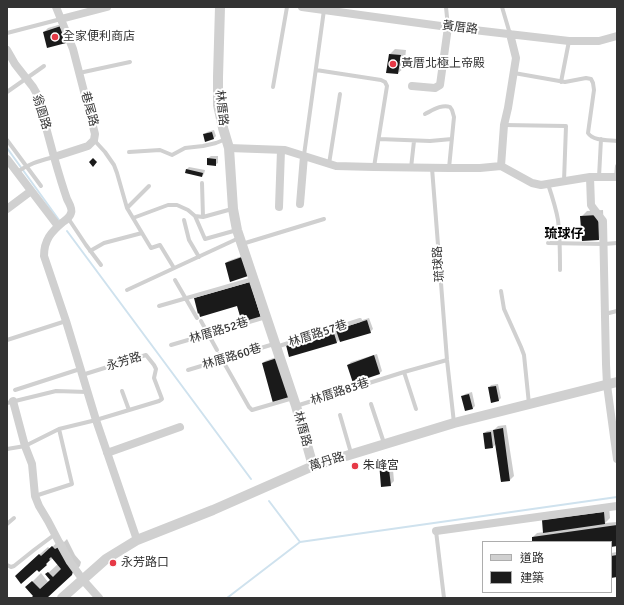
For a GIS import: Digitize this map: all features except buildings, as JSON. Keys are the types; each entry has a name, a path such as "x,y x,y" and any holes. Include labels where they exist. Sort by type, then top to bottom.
{"street":[{"name":"巷尾路","path":"54,157 88,146 94,140 95,134 73,49 56,7"},
{"path":"62,19 107,7"},
{"name":"林厝路","path":"220,7 218,105 227,143 233,209 253,279 294,402 313,466"},
{"name":"黃厝路","path":"302,7 324,8 448,26 568,41 599,42 617,36"},
{"path":"412,86 435,88 440,85 448,26"},
{"path":"501,166 504,125 516,58 510,34"},
{"name":"翁園路","path":"7,50 15,64 37,94 54,157"},
{"path":"227,143 285,150 336,166 412,168 480,168 501,166 532,183 541,185 590,177 617,177"},
{"path":"278,207 281,150"},
{"path":"300,204 304,156"},
{"path":"54,157 61,183 71,208 71,213 68,218 54,229 46,241 44,256 66,321 96,420 137,540"},
{"path":"7,159 58,226"},
{"path":"590,177 592,205 603,221 606,364 612,384 617,459"},
{"path":"7,209 31,191"},
{"name":"萬丹路","path":"62,598 106,560 137,540 213,510 313,466 454,423 612,384"},
{"path":"10,402 32,464 35,496 39,506 70,562 99,598"},
{"path":"107,453 180,427"},
{"path":"436,531 617,506"}],"lane":[{"path":"273,87 287,7"},
{"path":"446,7 448,26"},
{"path":"502,7 510,34"},
{"path":"304,156 324,8"},
{"path":"7,33 62,19"},
{"path":"562,82 568,41"},
{"path":"79,73 130,62"},
{"path":"7,92 44,66"},
{"path":"316,70 381,80 385,82 387,86 374,167"},
{"path":"514,73 562,82 586,78 591,79 594,90 588,133 590,136 601,140 617,141"},
{"path":"329,164 340,94"},
{"path":"425,114 442,106 450,107 452,110 454,117 449,168"},
{"path":"504,125 566,126 564,182"},
{"path":"378,139 430,142 452,139"},
{"path":"7,140 41,186"},
{"path":"94,140 114,165 127,208 151,248 160,245 174,268"},
{"path":"599,177 601,140"},
{"path":"412,168 414,141"},
{"path":"129,152 160,150 172,155 185,148 216,143 227,143"},
{"path":"16,172 35,162 54,157"},
{"path":"617,166 617,177"},
{"name":"琉球路","path":"432,168 447,360 454,423"},
{"path":"202,183 203,217"},
{"path":"548,184 558,221 560,270"},
{"path":"127,208 149,186"},
{"path":"133,218 168,205 177,205 188,210 195,216 205,239 240,237 324,219"},
{"path":"195,216 203,217 233,209"},
{"path":"68,218 101,265"},
{"path":"184,220 189,240 199,257"},
{"path":"90,251 104,243 142,233"},
{"path":"127,290 240,237"},
{"path":"548,243 604,244 617,242"},
{"path":"159,306 253,279"},
{"path":"175,280 222,360"},
{"path":"501,291 504,309 524,355 529,404"},
{"path":"605,314 617,311"},
{"name":"林厝路52巷","path":"171,345 266,317"},
{"name":"林厝路57巷","path":"275,345 360,320"},
{"path":"7,340 66,321"},
{"name":"林厝路60巷","path":"188,370 275,345"},
{"name":"永芳路","path":"7,449 26,446 59,430 162,399 154,378 156,369 146,354 81,372"},
{"name":"林厝路83巷","path":"222,360 252,410 294,402 404,372"},
{"path":"416,409 404,372 447,360"},
{"path":"15,390 81,372"},
{"path":"10,402 56,391 87,392"},
{"path":"122,391 129,410"},
{"path":"371,404 384,444"},
{"path":"340,415 351,454"},
{"path":"35,496 72,484 59,430"},
{"path":"7,524 14,518"},
{"path":"436,531 444,598"},
{"path":"7,565 11,567 14,566 54,535"}],"waterway":[{"path":"7,148 59,220"},
{"path":"67,231 251,479"},
{"path":"227,598 300,542 617,497"},
{"path":"269,501 300,542"}],"place":[{"name":"全家便利商店","path":"55,37"},
{"name":"黃厝北極上帝殿","path":"393,64"},
{"name":"朱峰宮","path":"355,466"},
{"name":"永芳路口","path":"113,563"}],"district":[{"name":"琉球仔","path":"564,235"}]}
